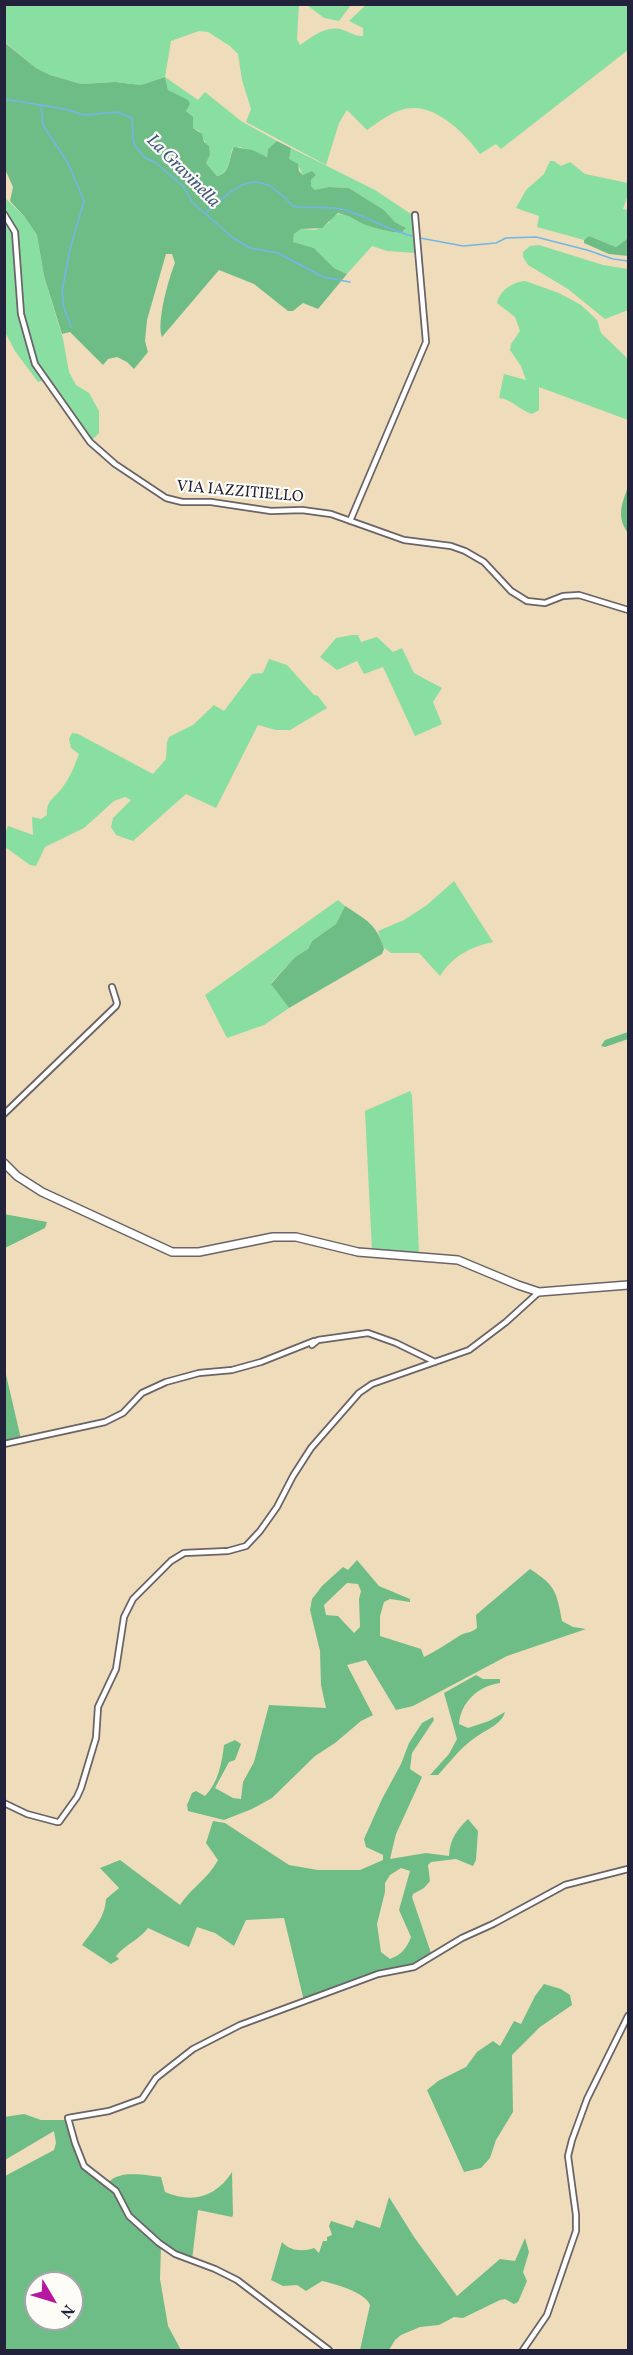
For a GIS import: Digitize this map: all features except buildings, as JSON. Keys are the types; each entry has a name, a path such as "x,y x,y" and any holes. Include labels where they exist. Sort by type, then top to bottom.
{"main road":[{"path":"4,1163 16,1176 42,1192 172,1252 199,1252 273,1237 296,1237 358,1252 458,1260 518,1286 539,1292 628,1285"}],"street":[{"name":"VIA IAZZITIELLO","path":"4,214 15,232 21,314 32,357 90,442 115,464 166,498 175,501 211,502 271,511 302,510 331,514 404,540 451,546 465,551 484,562 511,591 527,601 546,603 563,596 579,595 628,610"},
{"path":"350,521 426,342 415,214"},
{"path":"4,1113 116,1006 112,987"},
{"path":"4,1803 27,1814 59,1822 77,1797 94,1743 98,1707 117,1665 124,1617 137,1594 175,1558 184,1553 228,1551 246,1546 277,1507 311,1448 359,1393 372,1384 458,1354 479,1343 519,1312 539,1292"},
{"path":"4,1444 105,1422 123,1413 142,1393 166,1382 199,1374 232,1370 313,1343 368,1334 390,1341 435,1362"},
{"path":"329,2350 237,2280 175,2254 159,2243 129,2216 113,2188 84,2166 68,2118 109,2110 142,2098 156,2078 193,2049 240,2025 378,1974 414,1967 462,1938 565,1885 628,1869"},
{"path":"523,2350 547,2315 576,2231 568,2156 572,2140 587,2099 628,2016"}],"green space":[{"path":"5,5 299,5 297,39 300,45 318,33 329,29 340,29 363,36 363,28 349,21 366,5 628,5 628,50 501,149 496,144 480,154 451,124 442,117 423,109 400,110 367,130 347,110 339,123 326,165 246,122 251,109 242,80 238,54 208,32 199,31 171,41 165,77 141,85 115,82 81,84 50,75 36,68 5,42"},
{"path":"307,5 351,5 339,21 324,18"},
{"path":"4,42 36,68 50,75 81,84 115,82 141,85 165,77 168,90 188,100 190,104 186,111 193,117 193,128 202,134 204,142 209,146 210,155 206,163 217,176 225,172 234,147 252,150 267,157 268,149 277,141 291,148 289,159 298,164 299,171 303,175 312,171 316,175 311,180 311,186 315,190 329,187 349,188 384,210 395,222 406,228 401,233 384,230 338,213 322,228 301,229 294,234 293,242 314,248 334,268 347,274 318,309 303,303 293,311 288,311 254,284 219,270 162,337 162,311 175,263 172,254 166,254 147,320 145,341 148,352 134,369 117,357 108,359 103,365 70,332 62,334 44,276 37,235 10,201 13,187 4,167"},
{"path":"165,77 198,100 205,92 241,121 277,141 268,149 267,157 240,147 232,149 226,169 217,176 206,163 210,155 206,144 199,131 193,128 182,98 168,90"},
{"path":"291,148 375,190 411,214 414,217 416,253 387,251 372,246 347,274 334,268 314,248 292,242 294,234 301,229 315,230 329,223 332,217 341,214 392,232 401,233 403,226 395,222 384,210 349,188 329,187 316,191 311,186 311,180 315,176 303,175 299,167 288,159"},
{"path":"550,161 561,166 570,162 585,174 628,183 628,195 623,209 628,210 628,238 616,247 589,236 584,240 537,227 539,216 516,208 526,190 544,174"},
{"path":"4,197 24,216 37,235 44,276 63,339 69,372 76,385 89,393 99,411 99,433 91,441 37,365 23,316 18,240 6,209"},
{"path":"4,216 14,241 26,341 37,368 45,380 38,382 15,351 5,332"},
{"path":"589,236 616,247 628,238 628,256 609,254 584,243"},
{"path":"539,245 603,265 628,269 628,310 605,319 568,289 528,265 523,252 530,246"},
{"path":"525,281 559,293 581,305 597,320 601,333 628,359 628,420 539,387 539,410 532,414 508,400 499,398 504,374 526,380 521,366 510,350 511,344 520,331 515,317 497,303 501,294 508,288"},
{"path":"628,487 628,533 621,516 622,504"},
{"path":"358,635 361,642 377,637 393,652 402,648 414,673 442,688 433,702 442,724 415,736 383,667 364,674 357,661 337,670 320,657 336,638"},
{"path":"269,659 287,665 327,708 290,730 276,730 258,725 216,808 186,794 133,841 116,835 111,827 113,818 131,800 125,797 114,801 84,828 45,847 36,866 30,865 5,847 5,833 8,826 33,835 32,817 41,819 47,815 49,803 67,780 79,754 71,748 69,739 72,733 78,734 153,774 166,759 169,737 193,725 214,705 224,711 252,674 263,673"},
{"path":"454,881 493,942 463,953 440,976 419,953 391,953 383,947 378,931 404,920 427,905"},
{"path":"338,900 345,906 336,924 312,941 308,949 295,957 271,983 289,1008 264,1025 227,1038 205,995"},
{"path":"345,906 374,928 384,949 382,954 289,1008 271,984 295,957 308,949 312,941 336,924"},
{"path":"628,1032 628,1039 605,1047 601,1046 605,1040"},
{"path":"410,1091 419,1253 372,1251 365,1111"},
{"path":"4,1214 47,1222 45,1228 5,1248"},
{"path":"4,1366 21,1439 4,1443"},
{"path":"357,1560 379,1586 410,1599 410,1602 390,1599 384,1602 380,1616 380,1636 421,1649 424,1657 477,1628 476,1615 530,1569 550,1585 558,1603 562,1621 573,1627 586,1629 507,1656 413,1706 396,1710 366,1660 347,1665 373,1715 361,1721 315,1756 272,1798 252,1809 224,1820 188,1811 187,1805 192,1793 196,1791 205,1796 219,1772 224,1745 235,1740 241,1744 235,1760 229,1762 215,1788 233,1798 241,1799 243,1782 254,1762 269,1705 326,1708 321,1685 320,1651 310,1610 312,1599 322,1586 343,1567 348,1570","holes":["347,1583 358,1584 361,1591 360,1627 354,1633 338,1616 326,1615 324,1605"]},
{"path":"476,1675 483,1679 500,1679 500,1683 478,1691 472,1696 463,1709 459,1724 468,1728 489,1721 505,1712 497,1723 456,1754 438,1775 430,1775 449,1754 457,1739 444,1693"},
{"path":"433,1717 434,1720 412,1753 410,1769 422,1777 396,1834 390,1859 426,1853 449,1856 454,1836 468,1819 478,1831 476,1860 473,1866 456,1859 431,1862 428,1865 430,1881 424,1888 413,1894 412,1897 432,1956 410,1968 390,1970 304,2001 284,1918 246,1920 234,1946 215,1933 197,1927 189,1947 148,1928 120,1952 116,1956 119,1959 111,1964 82,1945 101,1918 106,1899 119,1888 100,1868 120,1860 180,1905 218,1860 206,1843 213,1821 225,1823 289,1865 318,1870 360,1870 383,1860 383,1855 366,1847 364,1839 409,1743 422,1723","holes":["401,1868 410,1871 399,1910 411,1937 403,1951 390,1959 381,1952 377,1924 385,1883 390,1875"]},
{"path":"544,1984 561,1989 570,1995 572,2005 540,2027 512,2055 513,2112 496,2140 490,2158 481,2168 464,2172 427,2090 438,2081 466,2067 477,2052 493,2041 500,2046 514,2021 521,2024 535,1996"},
{"path":"24,2114 41,2120 67,2120 84,2167 115,2191 125,2212 161,2246 160,2279 168,2326 181,2350 5,2350 5,2176 54,2150 56,2143 54,2131 5,2160 4,2117"},
{"path":"232,2172 233,2215 232,2217 198,2210 192,2260 147,2233 127,2210 118,2192 109,2182 113,2178 126,2175 161,2177 165,2192 175,2196 194,2198 219,2187"},
{"path":"389,2197 414,2237 457,2296 500,2259 515,2261 525,2238 529,2252 523,2272 527,2281 518,2302 514,2304 505,2299 500,2300 463,2318 454,2317 439,2325 420,2327 401,2335 389,2350 360,2350 370,2305 362,2296 349,2289 322,2281 306,2291 297,2285 283,2286 271,2280 282,2242 293,2249 314,2248 319,2253 323,2241 327,2241 327,2237 332,2235 329,2226 331,2221 353,2228 356,2220 380,2228"}],"waterway":[{"name":"La Gravinella","path":"4,99 65,109 84,115 117,112 132,118 135,146 145,158 155,162 183,186 192,202 233,238 250,248 278,253 323,277 350,282"},
{"path":"41,106 43,125 68,163 84,201 70,249 62,291 64,308 71,327"},
{"path":"207,212 240,186 259,182 269,186 293,206 341,209 412,236"},
{"path":"420,238 463,246 496,243 506,238 536,237 613,259 628,261"}]}
